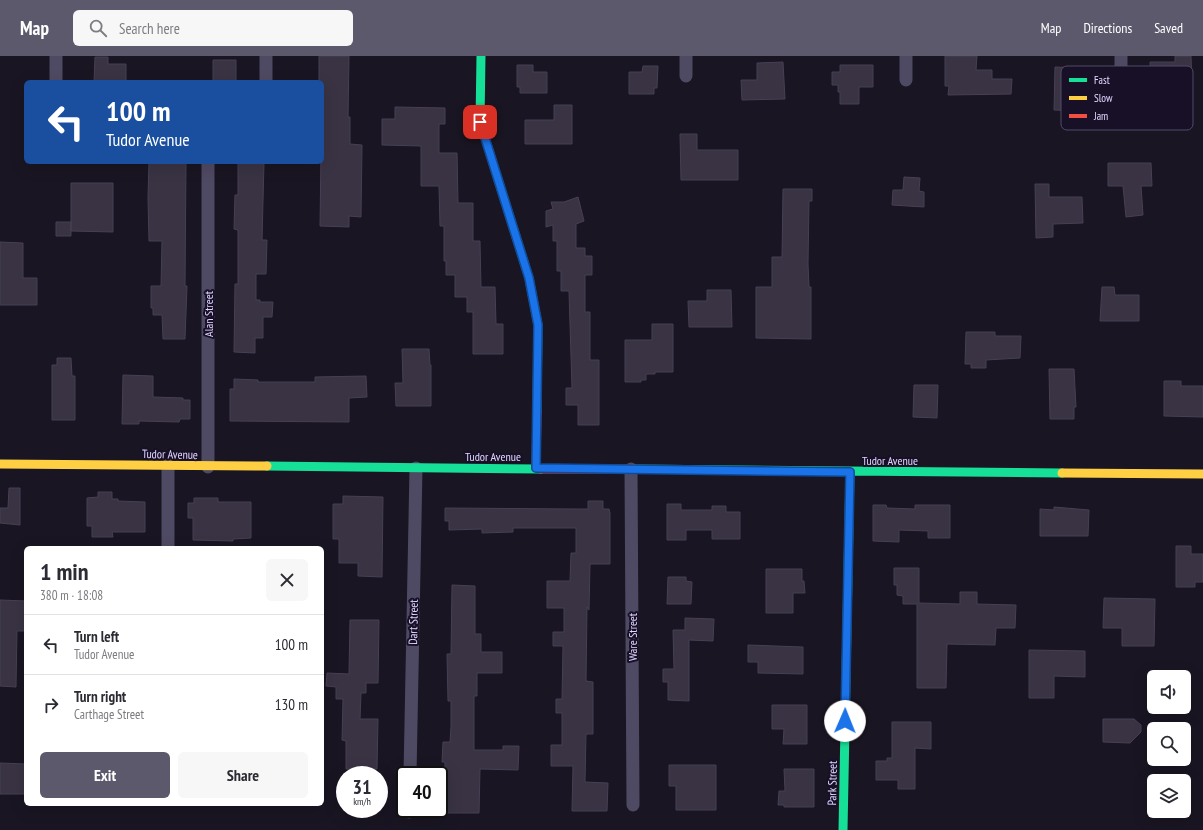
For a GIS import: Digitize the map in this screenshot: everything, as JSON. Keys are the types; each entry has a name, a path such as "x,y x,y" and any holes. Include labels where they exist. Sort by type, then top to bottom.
{"street":[{"path":"56,56 56,80"},
{"path":"266,56 266,80"},
{"path":"481,56 480,122 529,278 538,325 536,468"},
{"path":"686,56 686,76"},
{"path":"906,56 906,80"},
{"name":"Alan Street","path":"208,164 208,467"},
{"name":"Tudor Avenue","path":"0,464 168,465 208,467 536,468 1203,474"},
{"path":"168,465 168,546"},
{"name":"Dart Street","path":"410,766 416,468"},
{"name":"Ware Street","path":"631,469 633,805"},
{"name":"Park Street","path":"843,830 850,472"}],"building":[{"path":"319,56 349,56 348,117 350,117 350,144 362,145 361,217 349,216 349,227 320,226 321,164 324,164 324,80 319,80"},
{"path":"945,56 977,56 976,70 992,70 992,79 1012,79 1011,94 948,95 949,86 945,86"},
{"path":"1175,56 1191,56 1191,66 1150,66 1150,62 1175,62"},
{"path":"95,57 108,57 108,64 126,64 126,80 94,80"},
{"path":"213,60 236,60 236,80 213,80"},
{"path":"783,62 785,99 742,100 741,80 757,80 757,63"},
{"path":"517,65 533,65 533,72 547,72 547,93 520,93 520,87 517,87"},
{"path":"840,65 873,65 873,87 859,87 859,104 840,104 840,92 838,92 838,85 832,85 832,72 840,72"},
{"path":"643,66 658,66 657,88 654,88 654,94 629,94 629,72 642,72"},
{"path":"1055,67 1061,67 1061,110 1054,110"},
{"path":"554,105 572,105 572,144 525,144 525,120 554,120"},
{"path":"395,107 445,108 445,124 439,124 439,153 457,153 458,203 473,203 473,241 480,241 481,287 495,287 496,324 503,324 503,354 473,354 473,312 467,312 467,297 455,297 455,275 446,275 446,261 444,261 444,226 440,226 439,186 421,186 421,146 382,145 382,119 395,119"},
{"path":"680,134 697,134 697,150 738,150 738,180 681,180"},
{"path":"1108,163 1151,163 1152,186 1141,186 1143,215 1126,217 1123,186 1108,186"},
{"path":"149,164 186,164 185,286 187,286 185,339 163,339 162,315 153,315 153,308 151,308 151,286 161,286 162,241 149,241"},
{"path":"238,164 264,164 262,240 267,240 266,274 256,274 256,300 260,300 260,302 273,302 272,317 263,317 263,338 255,338 255,353 234,352 235,284 238,284 238,230 234,229 235,195 238,195"},
{"path":"904,177 920,178 919,191 924,192 924,207 892,205 893,190 903,190"},
{"path":"71,183 113,183 113,232 71,231"},
{"path":"1035,184 1049,184 1049,197 1082,197 1083,223 1053,224 1053,237 1036,238"},
{"path":"783,189 812,189 812,201 809,201 808,264 809,287 811,287 811,339 756,338 756,287 772,287 772,257 782,257"},
{"path":"578,197 584,221 576,224 576,248 585,248 585,256 592,256 592,275 585,275 585,312 590,312 590,360 599,360 599,425 578,425 578,405 566,405 566,388 572,388 569,291 561,291 561,271 557,271 557,241 553,241 553,225 546,227 546,211 553,209 551,202 564,202"},
{"path":"56,222 71,222 71,236 56,236"},
{"path":"0,242 23,243 23,278 37,278 37,305 0,305"},
{"path":"1102,287 1114,287 1115,295 1139,295 1139,321 1100,321"},
{"path":"707,290 731,290 732,327 689,327 688,301 707,301"},
{"path":"652,324 673,324 673,372 655,372 655,374 646,374 646,380 641,380 641,382 625,382 625,340 652,340"},
{"path":"966,332 995,332 995,336 1021,336 1020,358 986,360 986,368 971,368 971,364 965,364"},
{"path":"402,349 429,349 431,365 431,406 396,406 395,383 403,383"},
{"path":"57,358 71,358 72,376 75,376 75,420 52,420 52,365 57,365"},
{"path":"1049,369 1074,369 1076,407 1074,407 1074,419 1050,419"},
{"path":"123,375 153,376 153,397 183,398 183,400 190,400 190,419 180,419 179,422 139,421 139,424 122,424"},
{"path":"366,376 367,397 349,398 349,422 230,421 230,389 234,389 234,379 258,380 258,382 315,382 315,377"},
{"path":"1164,381 1181,381 1181,386 1203,386 1203,417 1164,416"},
{"path":"914,385 938,385 937,418 913,417"},
{"path":"9,488 20,488 20,525 0,523 0,508 8,508"},
{"path":"98,492 112,492 112,499 118,499 118,501 145,502 145,532 112,532 113,537 92,537 92,526 87,526 87,498 98,497"},
{"path":"343,496 383,497 382,577 358,576 358,563 339,563 339,539 333,539 333,504 343,504"},
{"path":"194,498 218,498 218,502 251,502 251,538 233,539 233,541 193,540 193,518 188,518 188,503 194,503"},
{"path":"588,501 603,501 603,509 609,509 610,513 610,564 590,564 589,610 587,607 586,681 593,682 593,734 586,734 585,782 608,783 607,811 572,811 573,766 551,766 551,745 562,745 562,713 556,713 556,699 562,699 563,646 553,646 553,632 564,632 564,608 547,608 547,581 570,581 571,553 576,553 576,528 513,528 513,532 482,533 482,529 449,530 449,521 445,521 445,508 588,509"},
{"path":"667,504 681,504 681,510 712,510 712,506 726,506 726,512 740,512 740,539 712,539 712,530 686,530 686,540 667,540"},
{"path":"873,505 886,505 887,508 915,509 915,505 950,505 950,538 928,538 928,531 899,530 899,542 873,541"},
{"path":"1054,507 1089,510 1088,536 1040,536 1040,509 1054,510"},
{"path":"1176,546 1191,546 1191,554 1203,554 1203,582 1195,582 1195,587 1176,587"},
{"path":"894,568 919,568 919,603 960,604 960,592 977,592 977,604 1016,605 1015,628 996,628 995,645 947,644 946,688 917,688 917,604 903,604 903,596 897,595 897,585 894,585"},
{"path":"766,569 802,569 802,581 804,581 805,593 793,593 793,613 766,613"},
{"path":"668,577 686,577 686,581 692,582 691,604 667,604"},
{"path":"452,585 475,586 475,634 481,634 481,652 502,652 502,673 477,673 477,696 474,696 474,750 503,750 503,746 519,746 518,770 480,769 479,813 448,813 448,766 445,766 445,762 442,762 443,742 450,742 451,701 448,701 447,654 451,654"},
{"path":"1104,598 1155,599 1154,646 1122,646 1122,628 1103,628"},
{"path":"0,600 24,601 24,631 17,631 16,687 0,686"},
{"path":"685,618 714,619 713,641 689,640 689,701 668,700 668,682 663,682 663,669 674,669 673,630 685,630"},
{"path":"350,620 379,620 378,683 366,683 366,693 361,693 360,719 378,719 377,766 346,766 346,741 342,740 343,699 336,699 336,687 326,686 327,673 349,674"},
{"path":"748,645 803,647 803,674 758,673 758,662 748,662"},
{"path":"1029,650 1085,651 1085,677 1054,676 1054,698 1029,698"},
{"path":"772,705 807,705 807,744 783,744 784,729 772,729"},
{"path":"1103,719 1134,719 1141,725 1141,732 1130,743 1103,742"},
{"path":"892,722 931,722 931,749 915,748 915,789 898,789 898,780 876,780 876,761 887,761 887,758 892,758"},
{"path":"0,763 24,764 24,794 0,794"},
{"path":"669,765 716,765 716,810 676,810 676,786 669,786"},
{"path":"784,769 814,769 814,807 784,807 784,805 778,805 779,791 785,791"}],"traffic: fast":[{"path":"481,56 480,122 529,278 538,325 537,412"},
{"path":"267,466 541,469"},
{"path":"634,469 1062,473"},
{"path":"843,830 850,472"}],"traffic: slow":[{"path":"0,464 267,466"},
{"path":"1062,473 1203,474"}],"traffic: jam":[{"path":"536,468 537,412"},
{"path":"541,469 634,469"}],"route":[{"path":"480,122 498,184 529,278 538,325 536,468 850,472 845,721"}]}
